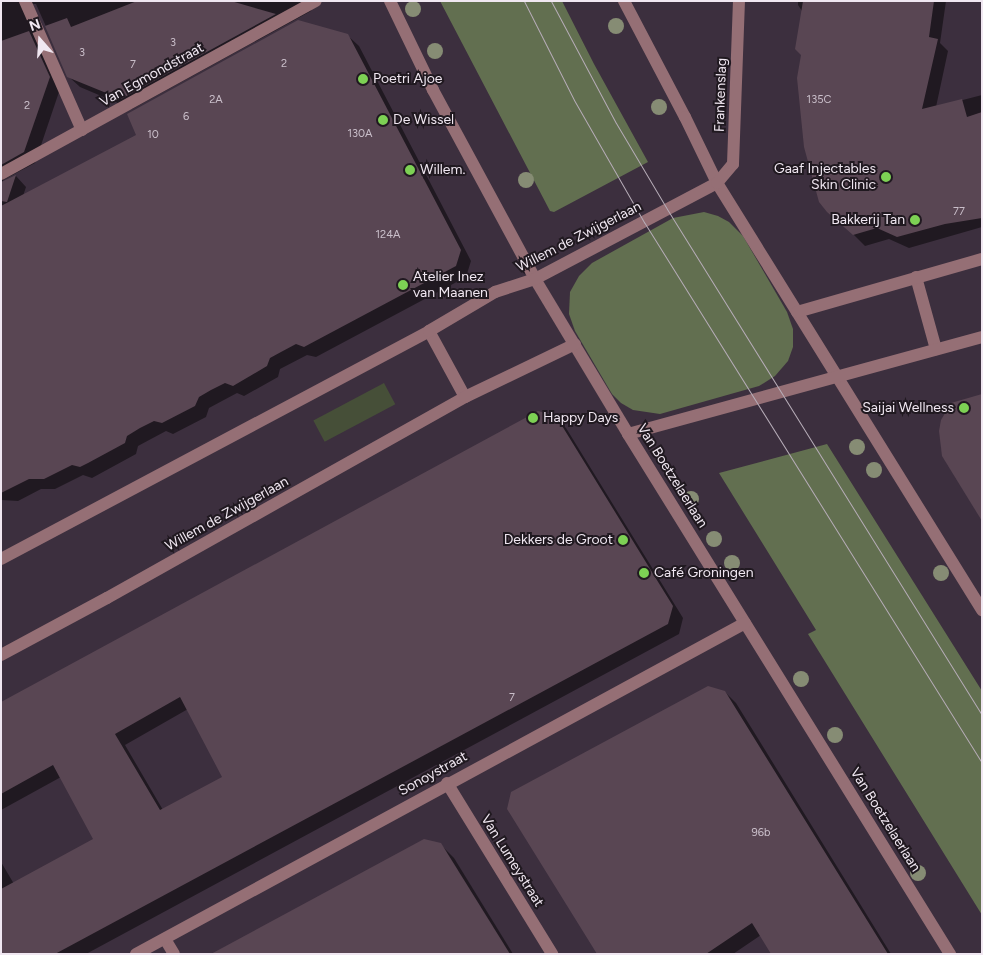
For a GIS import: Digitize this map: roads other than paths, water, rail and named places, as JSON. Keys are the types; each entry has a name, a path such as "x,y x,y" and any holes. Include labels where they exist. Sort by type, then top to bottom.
{"street":[{"path":"25,1 82,130"},
{"name":"Van Egmondstraat","path":"1,174 316,1"},
{"name":"Van Boetzelaerlaan","path":"390,1 438,99 536,279 628,434 950,954"},
{"path":"624,1 685,117 716,183 982,610"},
{"name":"Frankenslag","path":"716,183 733,164 739,1"},
{"name":"Willem de Zwijgerlaan","path":"1,559 429,331 495,292 536,279 716,183"},
{"path":"796,312 982,259"},
{"path":"916,277 936,349"},
{"path":"429,331 465,397"},
{"path":"628,434 982,337"},
{"name":"Willem de Zwijgerlaan","path":"1,655 124,589 465,397 575,344"},
{"name":"Sonoystraat","path":"136,954 447,783 745,623"},
{"name":"Van Lumeystraat","path":"447,783 552,954"},
{"path":"164,939 174,954"}],"tram line":[{"path":"524,1 574,100 644,222 982,763"},
{"path":"551,1 616,123 667,209 982,715"}],"place":[{"name":"Poetri Ajoe","path":"363,79"},
{"name":"De Wissel","path":"383,120"},
{"name":"Willem.","path":"410,170"},
{"name":"Gaaf Injectables Skin Clinic","path":"886,177"},
{"name":"Bakkerij Tan","path":"915,220"},
{"name":"Atelier Inez van Maanen","path":"403,285"},
{"name":"Saijai Wellness","path":"964,408"},
{"name":"Happy Days","path":"533,418"},
{"name":"Dekkers de Groot","path":"623,540"},
{"name":"Café Groningen","path":"644,573"}]}
